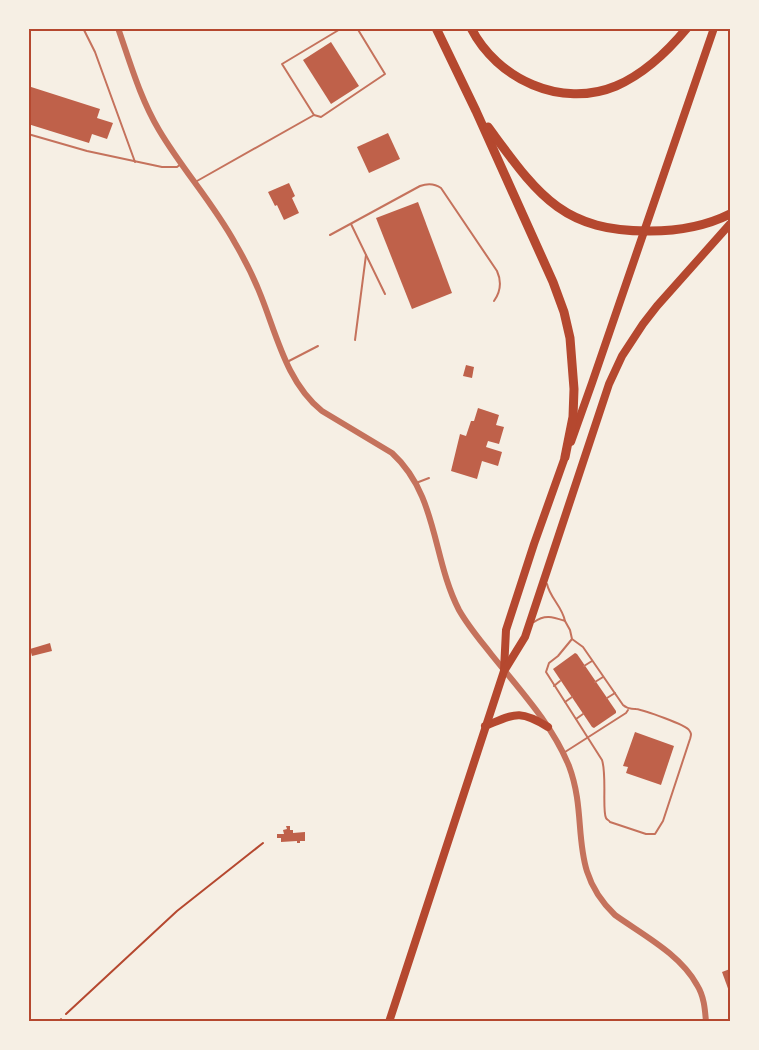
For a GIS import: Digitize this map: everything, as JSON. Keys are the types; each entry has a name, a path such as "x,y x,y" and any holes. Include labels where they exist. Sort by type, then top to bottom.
{"highway":[{"path":"436,28 476,111 553,282 564,312 570,338 574,389 573,417 565,457"},
{"path":"471,28 486,51 501,67 514,76 548,90 586,93 617,86 636,75 662,55 687,28"},
{"path":"476,111 531,183 549,201 581,220 600,227 644,231 689,229 730,214"}],"main road":[{"path":"504,671 506,630 534,544 714,28"},
{"path":"389,1022 485,726 504,671 525,638 609,384 622,356 643,324 730,224"},
{"path":"485,726 518,714 530,717 548,727"}],"street":[{"path":"118,28 151,114 165,140 211,205 250,270 277,342 301,387 314,404 331,418 392,453 402,462 416,483 424,500 441,559 460,610 480,641 548,727 563,753 576,791 580,813 580,844 584,864 592,884 615,915 668,953 684,968 701,993 706,1022"}],"lane":[{"path":"83,28 95,52 135,162"},
{"path":"342,28 282,64 314,115 321,117 385,75 357,28"},
{"path":"194,183 314,115"},
{"path":"28,134 135,162 170,168 181,164"},
{"path":"330,235 420,186 429,183 436,185 441,188 497,271 501,285 494,301"},
{"path":"351,224 384,294"},
{"path":"355,340 366,255"},
{"path":"286,362 318,346"},
{"path":"416,483 429,478"},
{"path":"547,570 548,590 563,612 572,639 583,647 622,704 628,709 639,710 681,724 691,732 667,809 658,831 651,834 608,820 604,806 603,763 547,675 547,666 572,639"},
{"path":"529,625 544,616 565,621"},
{"path":"584,666 592,660"},
{"path":"596,682 603,677"},
{"path":"554,686 561,681"},
{"path":"607,698 615,693"},
{"path":"565,702 572,697"},
{"path":"563,753 626,713 628,709"},
{"path":"576,719 583,714"}],"path":[{"path":"60,1020 177,911 263,843"}],"building":[{"path":"331,42 359,86 331,104 303,60"},
{"path":"28,86 100,109 97,118 113,123 107,139 92,134 89,143 28,124"},
{"path":"388,133 400,159 369,173 357,147"},
{"path":"289,183 295,196 292,198 299,213 284,220 268,192"},
{"path":"418,202 452,293 412,309 376,218"},
{"path":"466,365 474,367 472,378 463,376"},
{"path":"478,408 499,415 496,425 504,427 499,444 488,441 486,447 502,452 498,466 482,461 477,479 451,471 460,434 466,436"},
{"path":"50,643 52,651 32,656 30,649"},
{"path":"575,653 616,711 594,728 553,669"},
{"path":"635,732 674,746 661,785 626,773 628,767 623,766"},
{"path":"286,826 290,826 293,833 305,832 305,841 281,842 277,834 284,834 283,830 287,829"},
{"path":"730,969 730,994 722,972"}]}
